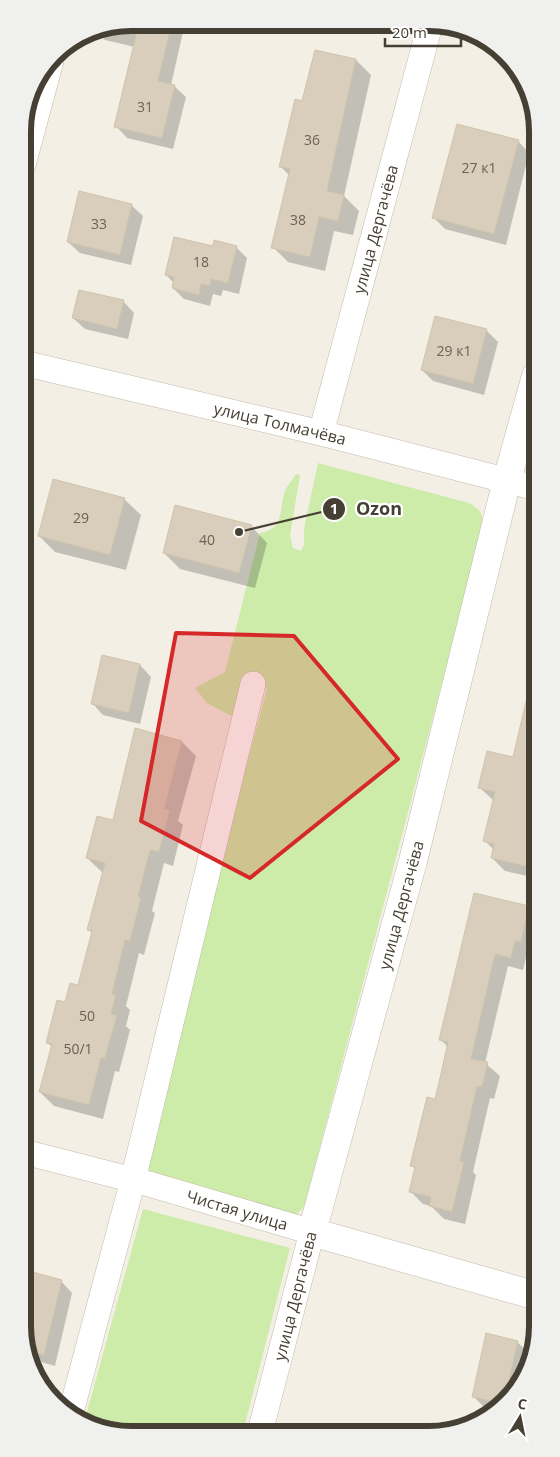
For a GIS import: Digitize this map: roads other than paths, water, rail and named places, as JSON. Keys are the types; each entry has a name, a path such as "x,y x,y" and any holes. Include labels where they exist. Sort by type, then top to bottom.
{"street":[{"name":"улица Дергачёва","path":"321,433 428,31"},
{"path":"31,135 46,78"},
{"name":"улица Толмачёва","path":"31,365 321,433 529,486"},
{"name":"улица Дергачёва","path":"262,1426 312,1232 413,861 506,480 529,400"},
{"path":"72,1407 133,1180 253,684"},
{"name":"Чистая улица","path":"31,1154 133,1180 529,1294"}],"place":[{"name":"Ozon","path":"239,532"}]}
